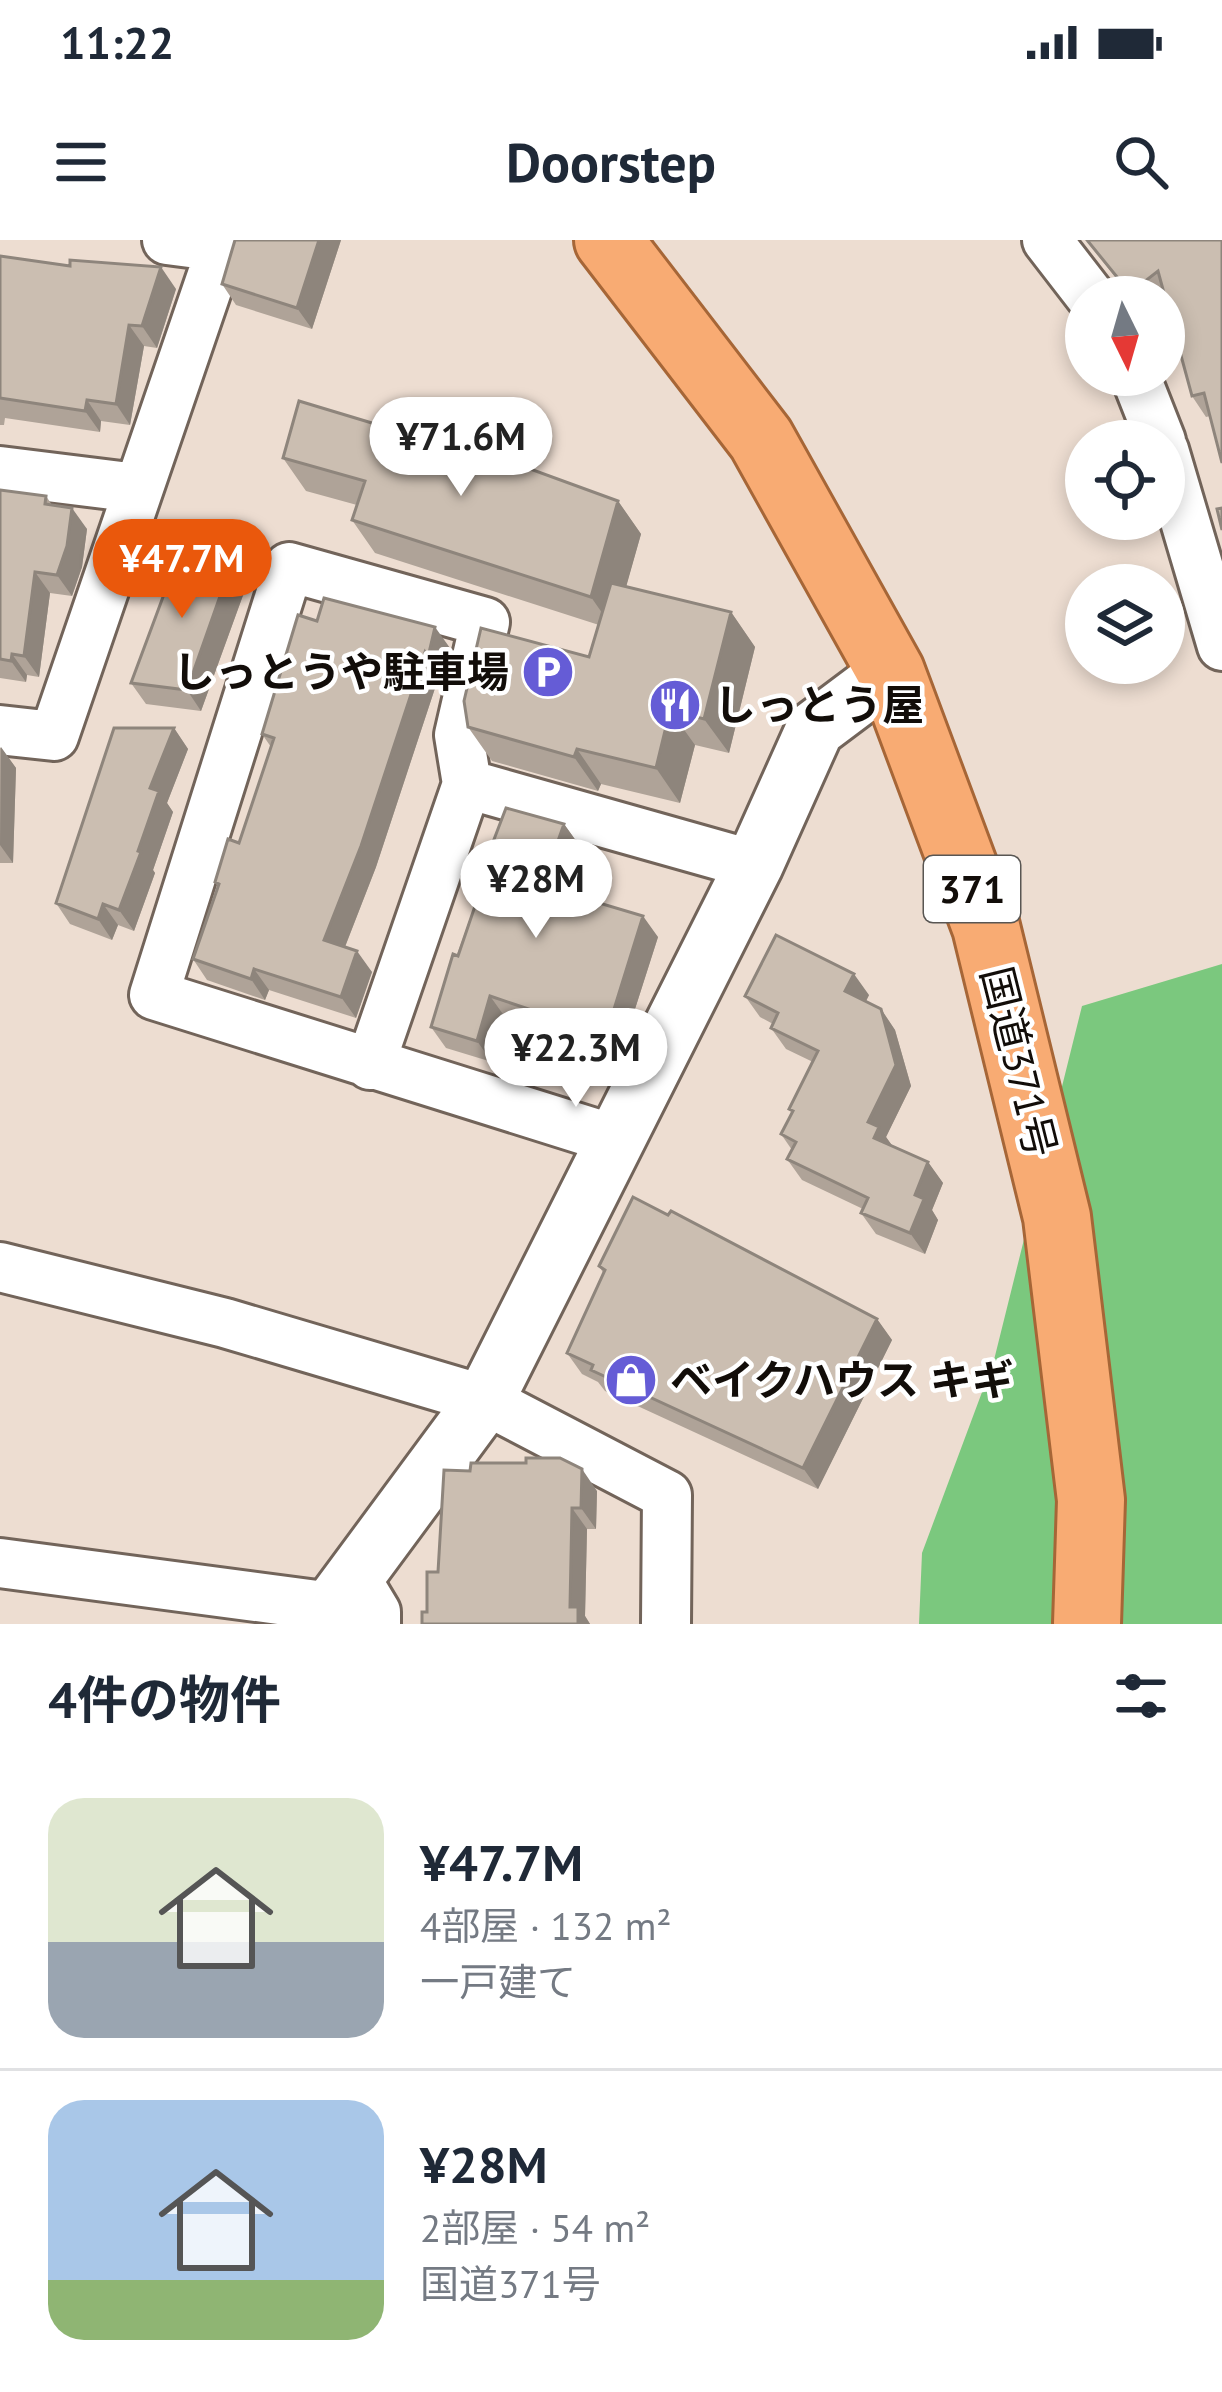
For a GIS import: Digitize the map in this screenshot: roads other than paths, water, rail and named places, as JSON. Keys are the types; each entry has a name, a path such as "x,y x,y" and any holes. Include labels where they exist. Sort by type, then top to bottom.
{"highway":[{"name":"国道371号","path":"608,240 761,439 891,672 986,927 1057,1217 1091,1500 1087,1624"}],"street":[{"path":"0,730 54,736 223,243 167,240"},
{"path":"1058,244 1078,276"},
{"path":"0,471 137,488"},
{"path":"1185,521 1222,646"},
{"path":"370,1065 467,784 459,735 485,622 289,567 154,995 370,1065 613,1139"},
{"path":"0,1563 344,1608 485,1400 754,865 814,729 891,672"},
{"path":"467,784 754,865"},
{"path":"0,1267 225,1323 485,1400 668,1495 665,1624"}],"place":[{"name":"しっとうや駐車場","path":"548,672"},
{"name":"しっとう屋","path":"675,705"},
{"name":"ベイクハウス キギ","path":"631,1380"}]}
